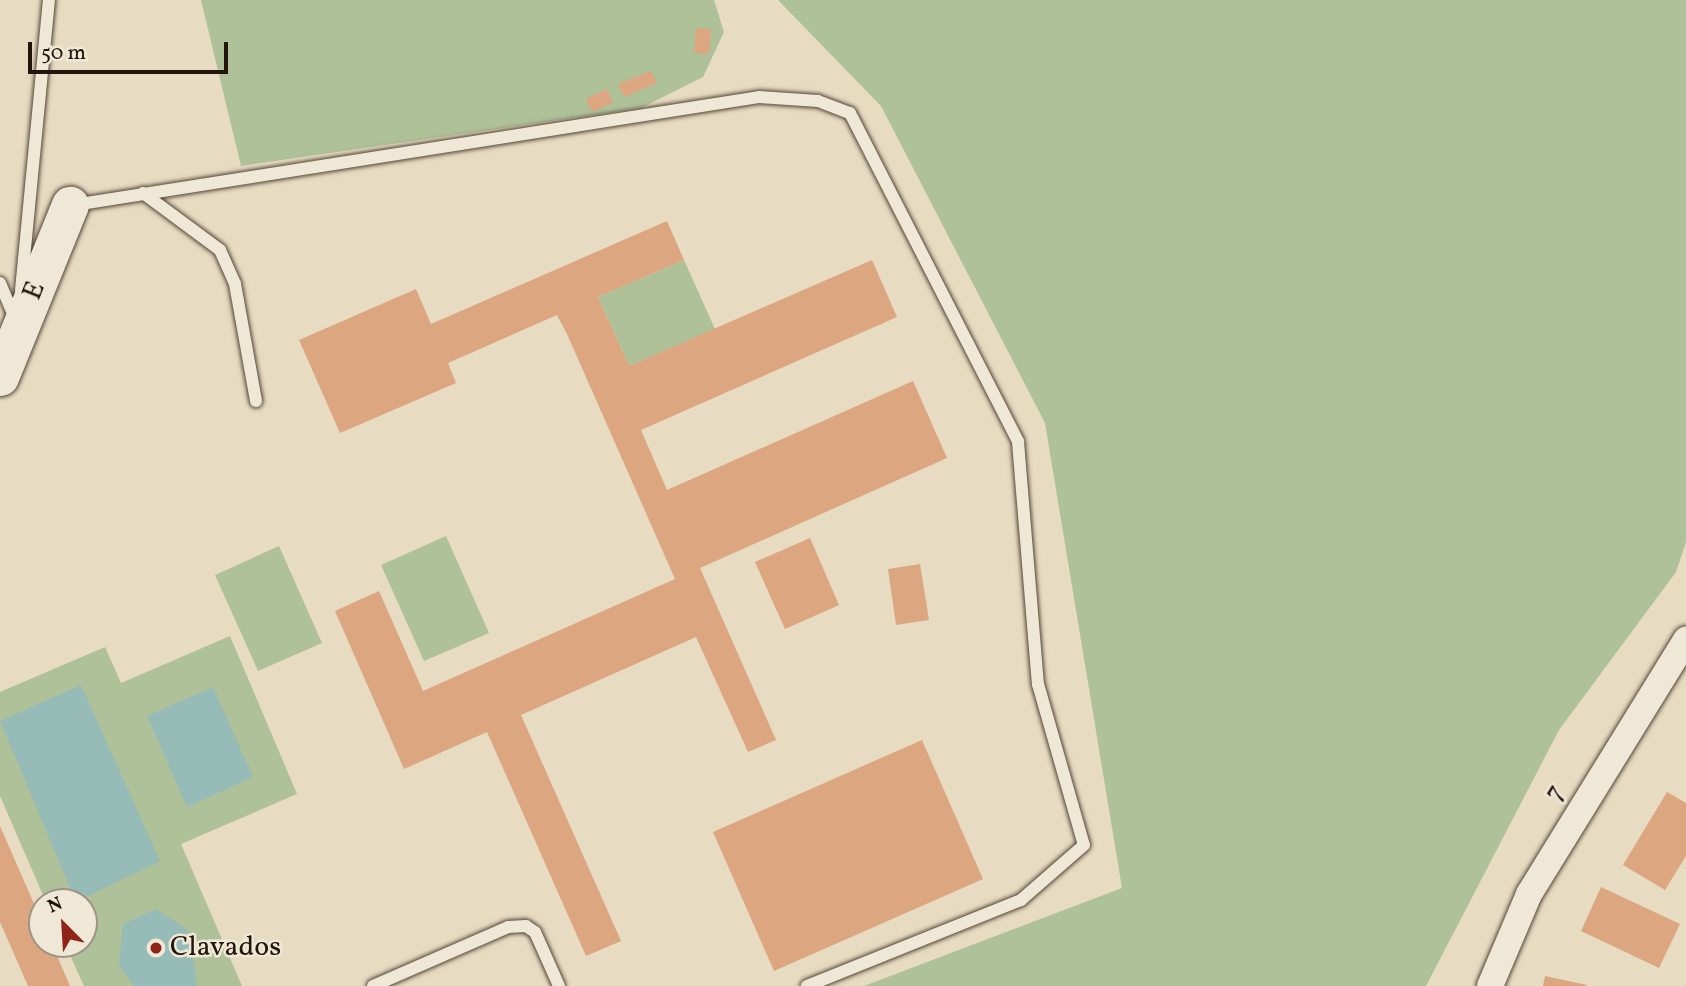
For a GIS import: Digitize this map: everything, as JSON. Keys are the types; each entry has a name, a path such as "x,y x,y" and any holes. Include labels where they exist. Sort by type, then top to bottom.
{"street":[{"name":"E","path":"0,377 70,205"},
{"name":"7","path":"1490,986 1529,894 1686,640"}],"lane":[{"path":"19,329 49,0"},
{"path":"70,205 759,97 818,101 850,113 1018,442 1038,684 1084,845 1021,900 807,986"},
{"path":"143,193 220,250 235,284 256,401"},
{"path":"0,282 19,329"},
{"path":"373,986 508,926 526,926 535,932 559,986"}],"green space":[{"path":"201,0 714,0 724,32 703,77 641,108 241,166"},
{"path":"778,0 1686,0 1686,542 1676,572 1559,730 1426,986 864,986 1122,888 1045,423 881,106"},
{"path":"684,260 715,329 629,366 598,297"},
{"path":"446,536 489,633 424,661 381,565"},
{"path":"279,546 322,643 258,671 215,575"},
{"path":"230,636 297,794 181,844 242,986 84,986 71,958 98,958 98,888 40,888 0,796 0,692 105,647 121,683"}],"water":[{"path":"81,685 160,861 98,891 98,888 70,888 0,721"},
{"path":"213,687 253,777 187,807 147,716"},
{"name":"Clavados","path":"156,909 189,931 197,986 134,986 119,966 123,924"}],"building":[{"path":"696,28 711,29 709,54 694,53"},
{"path":"651,71 657,83 624,97 618,84"},
{"path":"607,89 613,103 592,112 586,99"},
{"path":"667,221 684,260 598,297 629,366 872,260 897,317 641,430 667,490 913,381 947,458 700,568 776,740 748,752 696,637 521,715 621,941 586,956 487,732 404,769 335,611 379,591 423,691 675,579 567,334 557,315 448,363 456,383 340,433 299,340 416,289 431,324"},
{"path":"810,538 839,605 785,629 755,562"},
{"path":"920,564 929,620 896,625 888,569"},
{"path":"922,740 983,879 774,971 713,832"},
{"path":"1667,792 1686,803 1686,856 1665,890 1623,865"},
{"path":"0,826 28,890 28,958 58,958 70,986 28,986 0,922"},
{"path":"1601,887 1680,924 1659,968 1581,931"},
{"path":"1545,976 1587,985 1587,986 1543,986"}],"place":[{"name":"Clavados","path":"156,948"}]}
